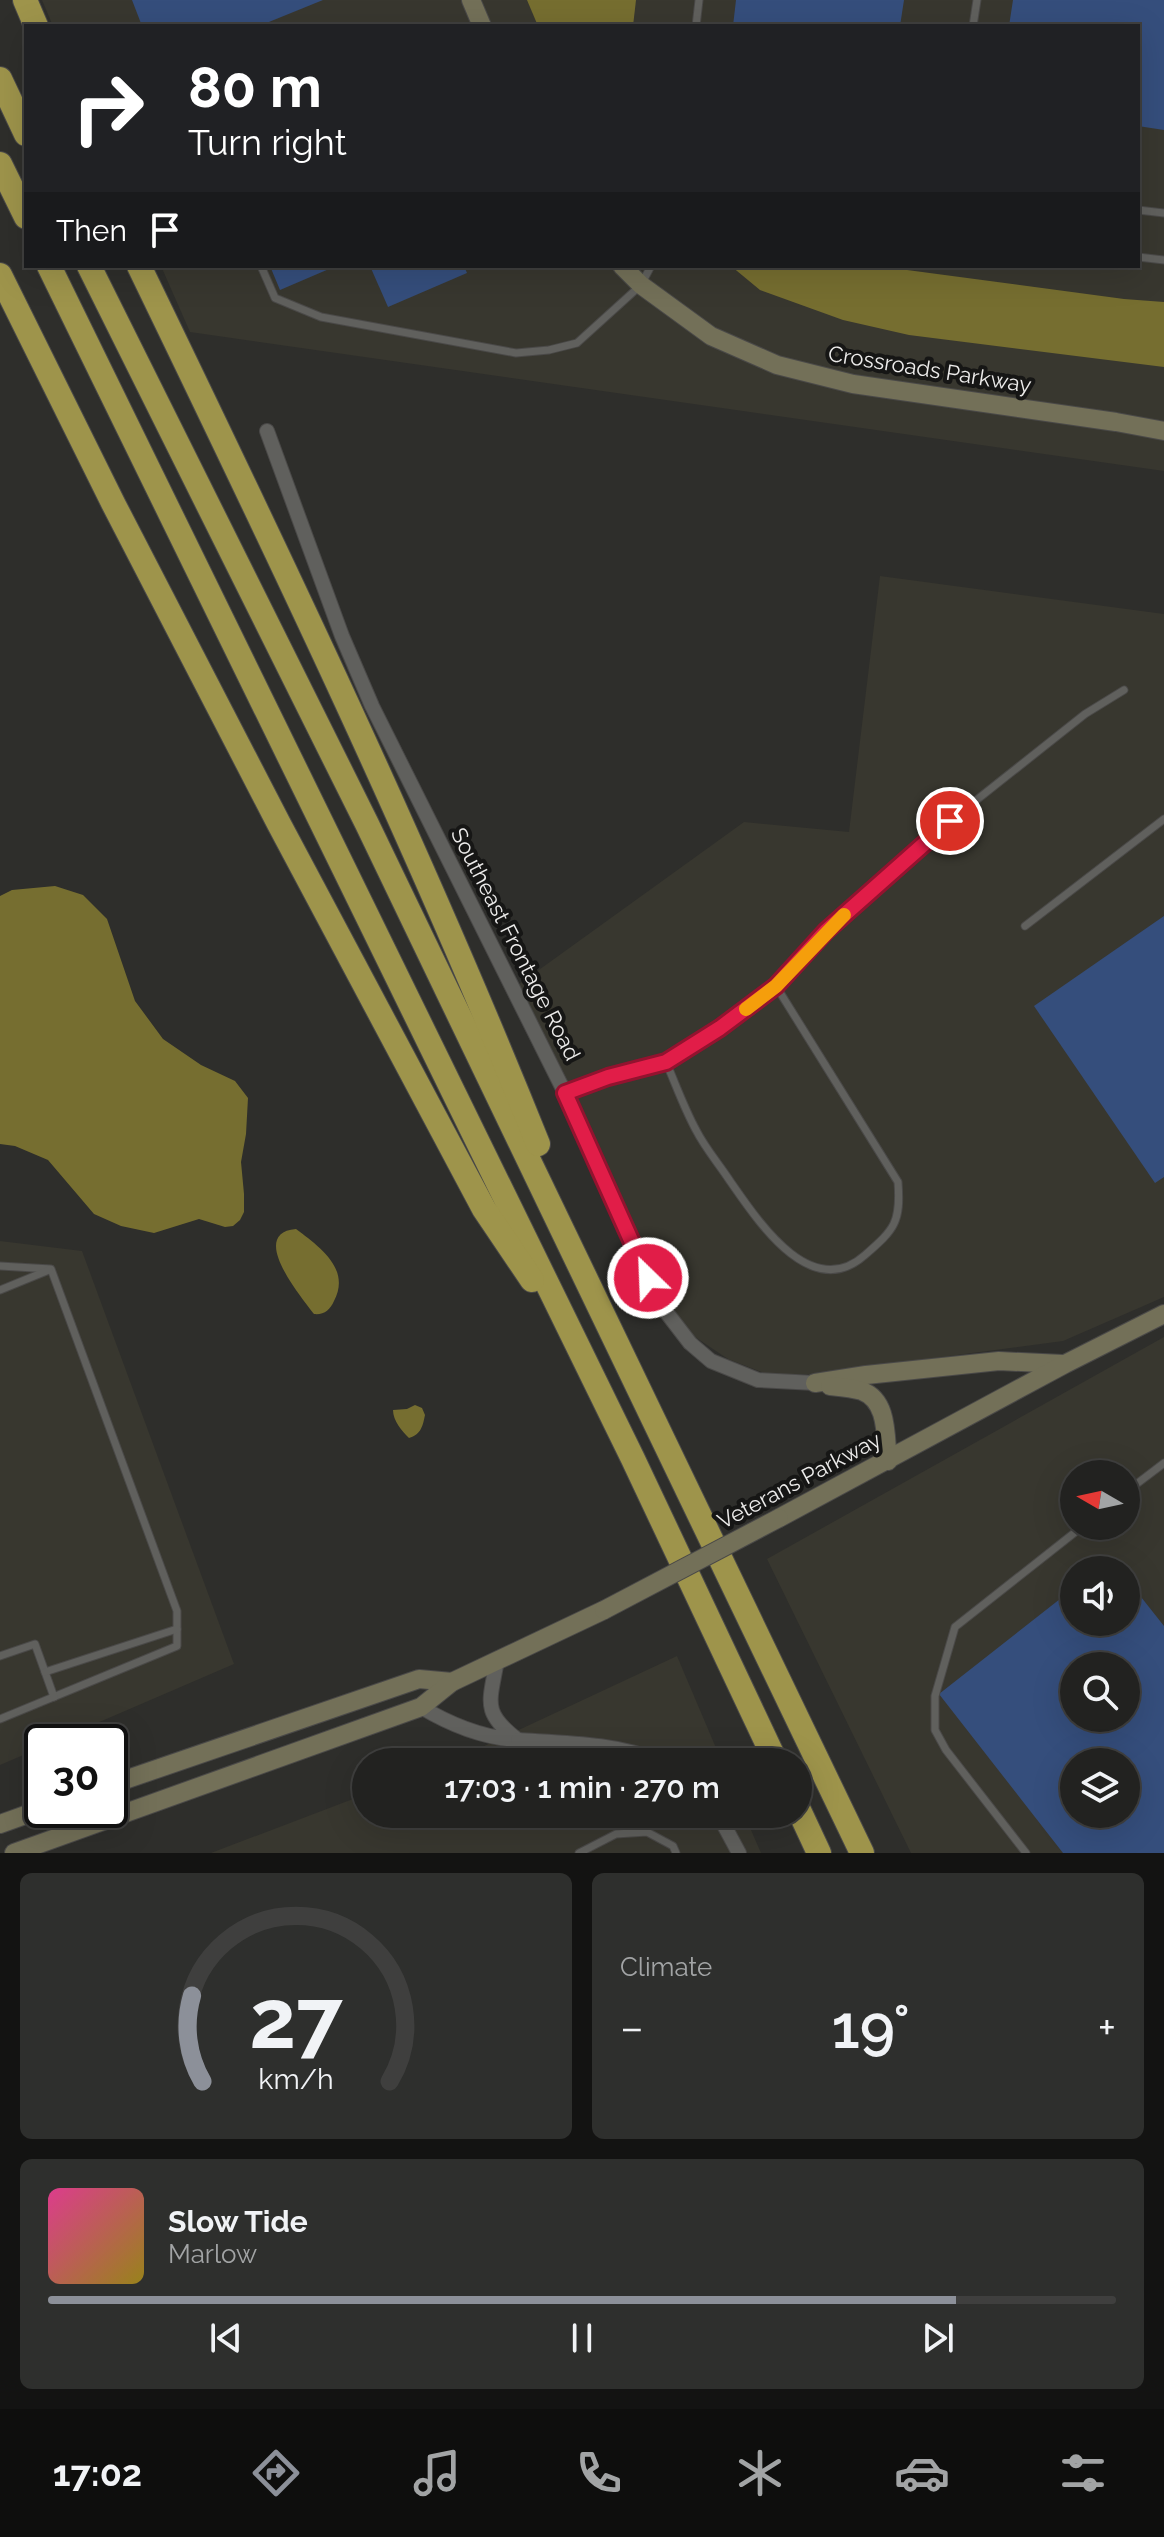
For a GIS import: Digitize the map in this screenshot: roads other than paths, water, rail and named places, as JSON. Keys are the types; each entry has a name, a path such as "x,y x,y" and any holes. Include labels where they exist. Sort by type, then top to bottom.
{"highway":[{"path":"25,0 35,24"},
{"path":"0,79 24,130"},
{"path":"0,164 24,213"},
{"path":"50,268 582,1354 769,1748"},
{"path":"90,268 367,824 862,1853"},
{"path":"140,268 299,597 482,1005 614,1335"},
{"path":"0,275 114,505 286,837 484,1209 582,1354"},
{"path":"807,1828 819,1853"}],"main road":[{"path":"471,0 481,24"},
{"name":"Crossroads Parkway","path":"624,268 641,285 711,336 777,365 853,384 1164,431"},
{"name":"Veterans Parkway","path":"14,1853 421,1707 452,1682 604,1610 1164,1314"},
{"path":"815,1383 999,1361 1065,1364"},
{"path":"815,1383 862,1391 877,1403 882,1411 888,1461"},
{"name":"Veterans Parkway","path":"128,1779 419,1679 452,1682"},
{"path":"0,1824 24,1815"}],"street":[{"name":"Southeast Frontage Road","path":"267,431 342,636 372,706 565,1093 660,1304 690,1343 711,1361 758,1380 815,1383"},
{"path":"497,1660 490,1700 491,1713 501,1727 518,1740"},
{"path":"421,1707 467,1730 494,1739 577,1743 610,1748"},
{"path":"726,1828 739,1853"}],"lane":[{"path":"696,24 699,0"},
{"path":"973,24 977,0"},
{"path":"1140,210 1164,213"},
{"path":"1140,257 1164,260"},
{"path":"262,268 275,298 321,317 516,353 577,343 641,285 650,268"},
{"path":"565,1093 608,1077 666,1062 720,1028 776,986 826,931 950,821 1072,724 1124,690"},
{"path":"1025,926 1164,819"},
{"path":"666,1062 696,1131 759,1222 794,1256 817,1268 836,1271 854,1265 886,1237 900,1211 898,1182 776,986"},
{"path":"0,1266 51,1269"},
{"path":"0,1290 51,1269"},
{"path":"0,1719 177,1646 177,1611 51,1269"},
{"path":"1140,1481 1164,1463"},
{"path":"1026,1853 946,1750 935,1730 935,1696 955,1627 1065,1540"},
{"path":"45,1672 177,1629"},
{"path":"0,1656 35,1644 54,1697"},
{"path":"579,1853 616,1834 647,1832 673,1846 676,1853"}]}
